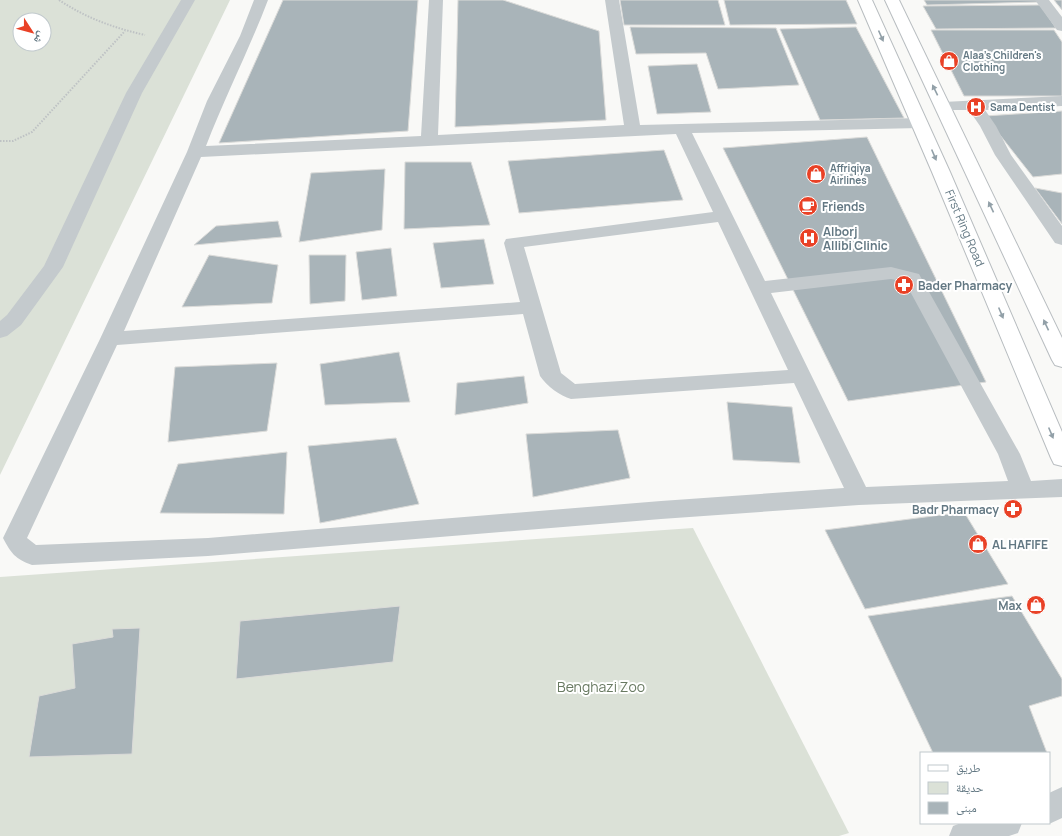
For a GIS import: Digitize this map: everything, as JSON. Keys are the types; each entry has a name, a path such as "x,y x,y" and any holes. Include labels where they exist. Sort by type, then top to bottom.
{"main road":[{"name":"First Ring Road","path":"865,0 920,123 1062,458"},
{"path":"892,0 1062,360"}],"street":[{"path":"0,331 14,320 53,267 134,93 188,0"},
{"path":"261,0 247,36 215,101 195,152 110,339 15,538 20,547 32,555 208,547 660,510 858,496 1062,488"},
{"path":"429,139 436,0"},
{"path":"612,0 633,130"},
{"path":"1042,0 1062,27"},
{"path":"943,107 975,107 1062,101"},
{"path":"975,107 988,126 1003,155 1062,239"},
{"path":"195,152 429,139 633,130 920,123"},
{"path":"682,129 799,376 858,496"},
{"path":"724,216 513,243 551,376 571,392 799,376"},
{"path":"758,288 891,273 912,278 1009,454 1023,490"},
{"path":"110,339 531,307"},
{"path":"1050,810 1062,801"},
{"path":"1050,812 1062,818"},
{"path":"964,836 1005,824"}],"path":[{"path":"59,0 74,11 125,31 164,39"},
{"path":"0,141 13,141 32,132 125,31"}],"green space":[{"path":"0,0 230,0 0,475"},
{"name":"Benghazi Zoo","path":"693,528 849,833 839,836 0,836 0,577"}],"building":[{"path":"283,0 418,0 408,131 219,143"},
{"path":"458,0 503,0 599,31 606,120 455,127"},
{"path":"620,0 718,0 725,25 624,25"},
{"path":"724,0 846,0 857,24 730,25"},
{"path":"924,0 1037,0 1038,2 927,5"},
{"path":"1054,0 1062,0 1062,10"},
{"path":"1040,5 1056,28 936,29 923,6"},
{"path":"630,27 776,28 799,85 718,89 706,53 636,54"},
{"path":"856,27 904,118 820,120 780,29"},
{"path":"931,30 1054,30 1062,42 1062,96 964,96"},
{"path":"697,64 711,112 657,114 648,66"},
{"path":"1062,111 1062,174 1033,177 985,116"},
{"path":"867,137 986,382 848,401 723,148"},
{"path":"664,150 683,200 519,213 508,161"},
{"path":"405,162 471,162 490,225 404,229"},
{"path":"385,169 382,230 299,242 311,173"},
{"path":"1035,188 1062,193 1062,224"},
{"path":"278,221 282,237 194,245 216,226"},
{"path":"484,239 494,284 441,288 433,243"},
{"path":"391,248 397,296 362,300 356,252"},
{"path":"209,255 278,265 272,303 182,307"},
{"path":"309,255 346,255 345,301 310,304"},
{"path":"399,352 410,402 325,405 320,364"},
{"path":"277,363 267,431 168,442 175,367"},
{"path":"524,376 528,403 455,415 457,383"},
{"path":"727,402 792,407 800,463 733,460"},
{"path":"618,430 630,478 533,497 526,434"},
{"path":"396,438 419,504 320,523 308,446"},
{"path":"287,452 284,514 160,513 178,464"},
{"path":"964,512 1008,584 865,609 825,530"},
{"path":"1012,596 1062,679 1062,696 1029,706 1047,752 933,752 868,616"},
{"path":"400,606 393,662 236,679 240,621"},
{"path":"140,628 132,754 29,757 39,696 75,688 72,644 113,637 112,629"}],"place":[{"name":"Alaa's Children's Clothing","path":"949,61"},
{"name":"Sama Dentist","path":"976,107"},
{"name":"Affriqiya Airlines","path":"816,174"},
{"name":"Friends","path":"808,206"},
{"name":"Alborj Allibi Clinic","path":"809,238"},
{"name":"Bader Pharmacy","path":"904,285"},
{"name":"Badr Pharmacy","path":"1013,509"},
{"name":"AL HAFIFE","path":"978,544"},
{"name":"Max","path":"1036,605"}]}
